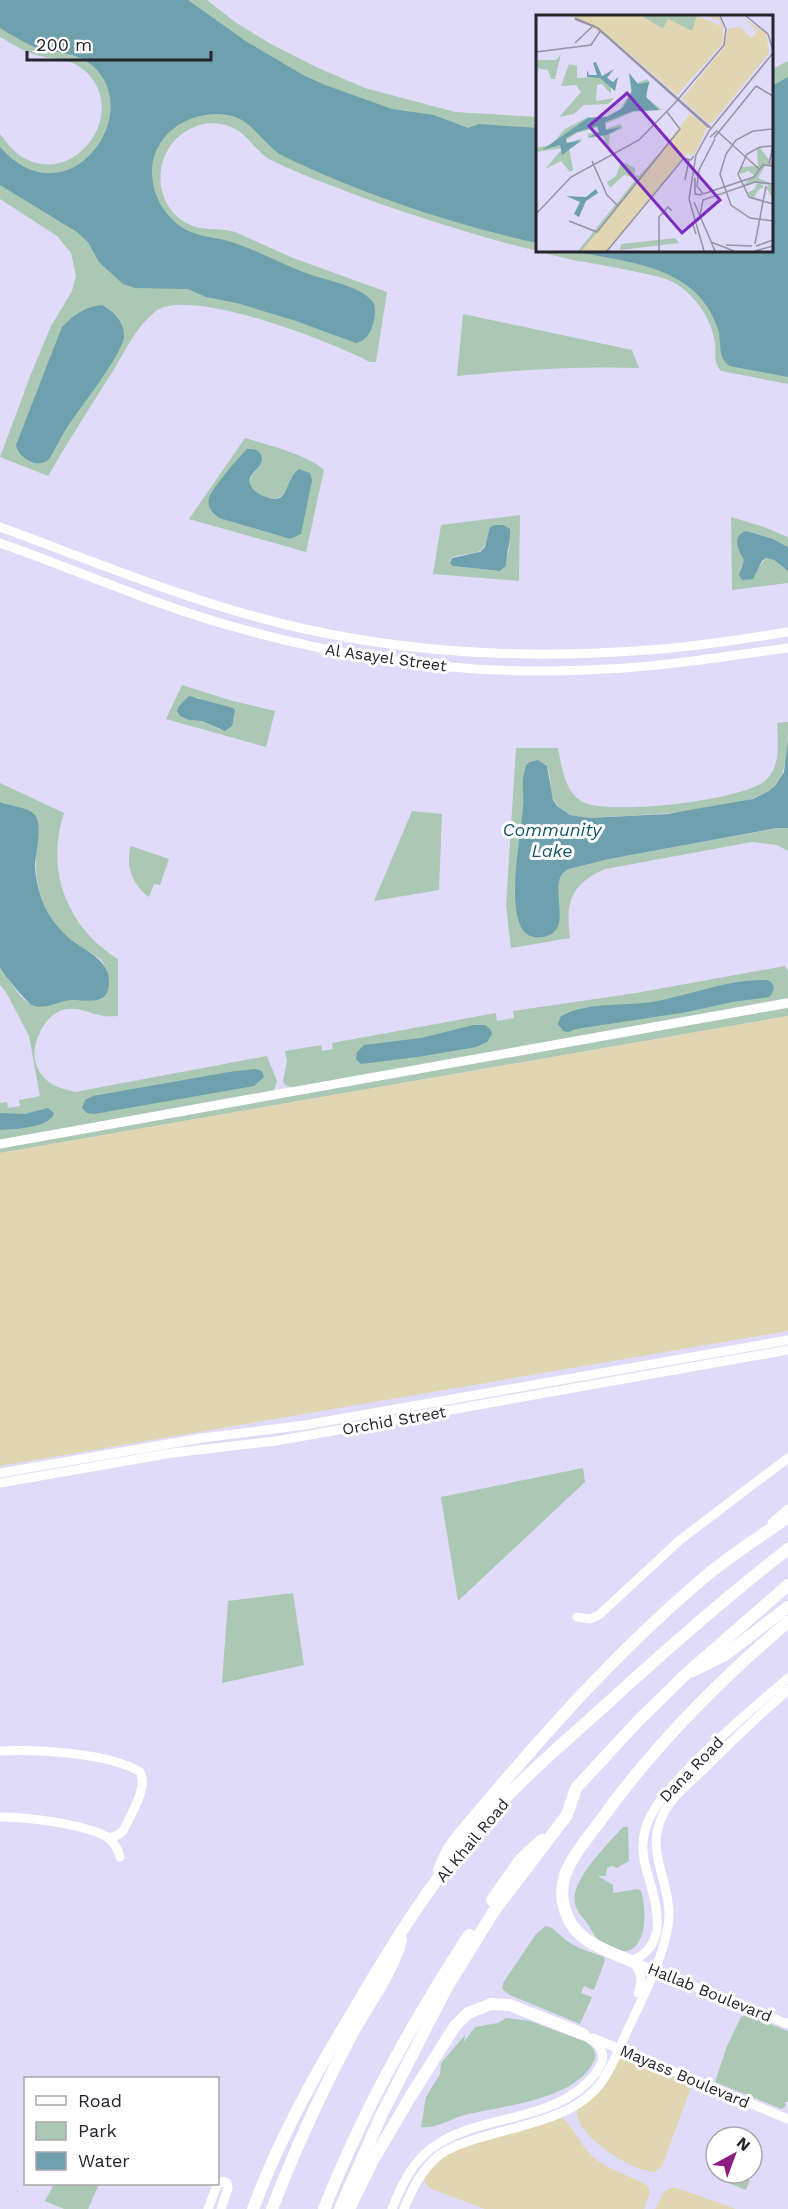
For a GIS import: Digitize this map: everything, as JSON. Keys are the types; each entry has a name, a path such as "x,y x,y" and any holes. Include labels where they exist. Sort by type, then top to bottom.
{"highway":[{"path":"436,1882 444,1857 453,1843 526,1755 577,1699 630,1645 688,1592 725,1561 788,1517"},
{"name":"Al Khail Road","path":"254,2209 283,2139 308,2088 404,1928 480,1825 561,1745 710,1612 788,1549"},
{"path":"340,2209 381,2116 442,1995 494,1911 570,1808 576,1788 686,1674 735,1629 788,1586"},
{"path":"686,1674 725,1655 788,1607"},
{"path":"631,1961 594,1946 574,1929 567,1917 562,1898 566,1872 579,1850 649,1757 719,1684 788,1622"},
{"path":"324,2209 370,2107 433,1992 521,1859 538,1842 552,1834"},
{"path":"272,2209 298,2145 329,2079 394,1960 404,1928"},
{"path":"349,2209 372,2162 412,2094 455,2026 468,2013 485,2005 510,2005 583,2034"}],"street":[{"name":"Al Asayel Street","path":"0,527 149,583 252,615 315,631 410,647 510,655 604,653 668,648 788,632"},
{"name":"Al Asayel Street","path":"0,543 131,593 230,626 296,643 383,659 480,669 582,671 657,665 788,648"},
{"path":"0,1144 788,1003"},
{"name":"Orchid Street","path":"0,1473 193,1439 305,1425 788,1340"},
{"name":"Orchid Street","path":"0,1483 172,1453 276,1441 788,1350"},
{"path":"583,1387 588,1382 606,1378 613,1371"},
{"path":"276,1441 283,1434 300,1431 305,1425"},
{"path":"577,1617 590,1619 598,1615 687,1534 788,1458"},
{"path":"761,1535 788,1509"},
{"name":"Dana Road","path":"636,2012 635,2004 641,1977 638,1968 631,1961 649,1949 657,1929 656,1903 643,1848 644,1834 650,1815 662,1798 690,1768 788,1678"},
{"name":"Dana Road","path":"404,2209 422,2174 444,2152 464,2143 573,2108 598,2087 636,2012 666,1934 669,1918 666,1893 655,1848 656,1834 663,1815 675,1798 696,1776 788,1690"},
{"path":"0,1752 32,1751 103,1759 137,1770 143,1777 143,1788 125,1827 118,1836 108,1838 52,1822 0,1817"},
{"path":"108,1838 116,1846 120,1857 125,1827"},
{"name":"Hallab Boulevard","path":"631,1961 788,2024"},
{"path":"392,2209 409,2173 417,2162 438,2143 462,2132 551,2105 571,2096 587,2082 600,2066 603,2056 597,2043 583,2034"},
{"name":"Mayass Boulevard","path":"583,2034 788,2119"},
{"path":"219,2183 223,2181 228,2184 221,2209"},
{"path":"208,2209 217,2185"}],"green space":[{"path":"0,0 207,0 235,22 269,43 365,88 455,112 536,117 536,251 409,214 291,170 269,159 247,138 231,127 212,123 197,126 179,136 169,147 163,160 160,174 161,188 174,213 192,226 235,232 293,258 387,292 376,362 370,362 326,342 262,320 229,311 173,305 156,311 136,332 48,476 0,457 51,326 72,291 76,276 71,253 57,236 0,199 0,134 22,157 42,164 61,163 78,154 91,140 99,124 102,105 97,87 78,66 33,54 0,37"},
{"path":"788,61 788,384 721,371 716,361 715,342 710,323 694,299 671,281 653,275 540,252 773,252 773,68"},
{"path":"463,314 632,350 639,368 548,369 457,376"},
{"path":"245,438 308,459 324,470 306,552 189,519","holes":["260,465 250,481 254,491 264,497 282,496 288,489 291,478 290,539 219,518 213,514"]},
{"path":"520,515 519,581 433,574 441,525","holes":["489,530 510,536 509,550 500,571 453,566 450,560 452,557 482,550"]},
{"path":"731,517 788,537 788,547 773,539 747,531 745,560 740,569 759,567 766,558 774,560 788,571 788,583 732,590"},
{"path":"182,685 275,711 266,747 166,719","holes":["196,697 233,708 221,730 202,721 189,720"]},
{"path":"788,722 785,762 777,784 764,794 743,802 717,807 659,814 577,817 561,809 554,800 547,766 538,760 530,762 524,771 516,891 519,923 531,937 546,936 555,930 558,921 558,886 561,876 569,869 609,859 784,827 788,828 788,851 777,845 752,842 605,869 584,881 573,896 569,914 570,938 511,948 506,905 516,748 558,748 567,784 581,801 595,806 645,807 705,800 732,794 766,780 776,761 777,723"},
{"path":"0,783 64,813 57,856 59,876 65,896 73,914 85,931 118,959 118,1016 104,1016 72,1009 63,1010 52,1016 42,1028 34,1054 37,1068 46,1080 53,1085 75,1092 267,1056 277,1081 274,1090 0,1140 0,1103 7,1102 8,1108 20,1106 19,1100 40,1096 29,1036 0,985 0,967 21,996 29,1003 38,1006 65,1000 97,1000 102,998 107,991 107,979 103,962 68,938 49,915 36,874 39,830 29,811 0,802"},
{"path":"412,811 442,814 439,890 374,901"},
{"path":"131,846 169,859 160,885 154,884 149,897 139,887 132,874 129,860"},
{"path":"785,966 788,971 788,998 294,1088 285,1085 283,1081 287,1061 285,1051 321,1045 322,1051 333,1049 332,1043 496,1013 497,1021 514,1018 513,1011 636,993"},
{"path":"788,1008 788,1016 0,1153 0,1144 283,1093"},
{"path":"583,1468 585,1482 458,1601 441,1497"},
{"path":"293,1593 304,1665 222,1683 228,1601"},
{"path":"623,1827 628,1827 629,1861 617,1868 612,1866 607,1868 606,1876 598,1876 613,1885 613,1893 638,1889 641,1891 644,1903 643,1929 640,1940 626,1951 614,1949 600,1941 575,1905 575,1894 582,1877"},
{"path":"546,1926 579,1948 604,1957 605,1960 594,1990 584,1986 581,1993 592,1997 580,2024 510,1995 502,1989 503,1983 536,1934"},
{"path":"749,2014 788,2031 788,2102 785,2102 786,2106 782,2109 715,2082 727,2046 741,2017"},
{"path":"506,2018 530,2021 586,2042 594,2050 594,2061 585,2074 571,2085 555,2093 465,2115 432,2127 421,2127 426,2097 440,2074 441,2063 465,2035 464,2042 475,2027 498,2023"},
{"path":"53,2185 99,2185 88,2209 64,2209 45,2201"},
{"path":"734,2185 748,2185 746,2190"}],"sand":[{"path":"788,1016 788,1331 0,1466 0,1153"},
{"path":"626,2054 686,2081 691,2088 662,2166 654,2172 632,2165 606,2150 584,2130 578,2119 577,2109 620,2056"},
{"path":"560,2116 593,2157 606,2166 648,2186 650,2193 644,2209 485,2209 429,2188 423,2179 426,2173 443,2157 460,2149"},
{"path":"673,2187 736,2209 655,2209 665,2191"}],"water":[{"path":"0,0 188,0 244,40 303,75 325,85 392,109 434,115 468,128 479,124 536,128 536,243 473,227 346,184 285,157 251,127 237,118 215,114 189,119 168,133 160,143 155,155 152,176 157,197 164,210 180,226 192,233 238,244 303,272 361,292 372,300 375,306 370,331 363,340 356,343 296,321 237,303 206,297 188,289 135,288 123,284 99,262 88,242 77,232 0,185 0,147 25,167 50,173 73,168 92,153 105,133 111,110 107,87 87,61 73,55 37,48 0,28"},
{"path":"788,77 788,377 730,366 726,363 722,355 718,329 708,308 678,279 638,264 578,252 773,252 773,85"},
{"path":"102,305 114,314 123,327 124,337 116,356 67,427 49,459 40,463 29,461 16,445 62,327 80,312"},
{"path":"247,449 257,451 262,457 261,464 250,478 251,485 257,493 269,498 282,497 299,469 310,473 312,480 301,534 290,539 219,518 214,514 209,504 211,493"},
{"path":"503,525 510,529 506,566 500,571 453,566 450,563 452,558 480,552 485,547 490,527"},
{"path":"747,531 773,539 788,547 788,571 774,560 766,558 762,561 753,579 742,580 739,575 744,560 737,539"},
{"path":"189,696 233,708 235,710 232,726 225,731 202,721 189,720 180,716 177,711 179,706"},
{"name":"Community Lake","path":"788,740 788,828 777,828 609,859 569,869 562,875 559,884 560,916 558,926 553,933 538,937 528,935 524,931 517,912 515,882 523,806 523,778 529,763 538,760 547,766 553,800 557,806 570,815 589,818 667,814 753,799 769,791 784,772"},
{"path":"0,802 27,810 37,819 39,831 35,867 42,901 63,933 104,965 109,980 108,990 102,998 93,1001 67,1000 37,1007 25,998 0,967"},
{"path":"767,980 774,987 769,997 568,1032 563,1031 558,1024 561,1016 584,1008 646,1003 725,984"},
{"path":"473,1025 485,1025 491,1030 492,1034 487,1042 476,1047 424,1056 361,1064 356,1059 357,1052 364,1045 421,1038"},
{"path":"256,1069 262,1071 264,1077 254,1086 94,1114 87,1113 82,1108 85,1100 93,1096"},
{"path":"48,1108 54,1113 46,1122 31,1127 0,1130 0,1113 25,1114"}]}
